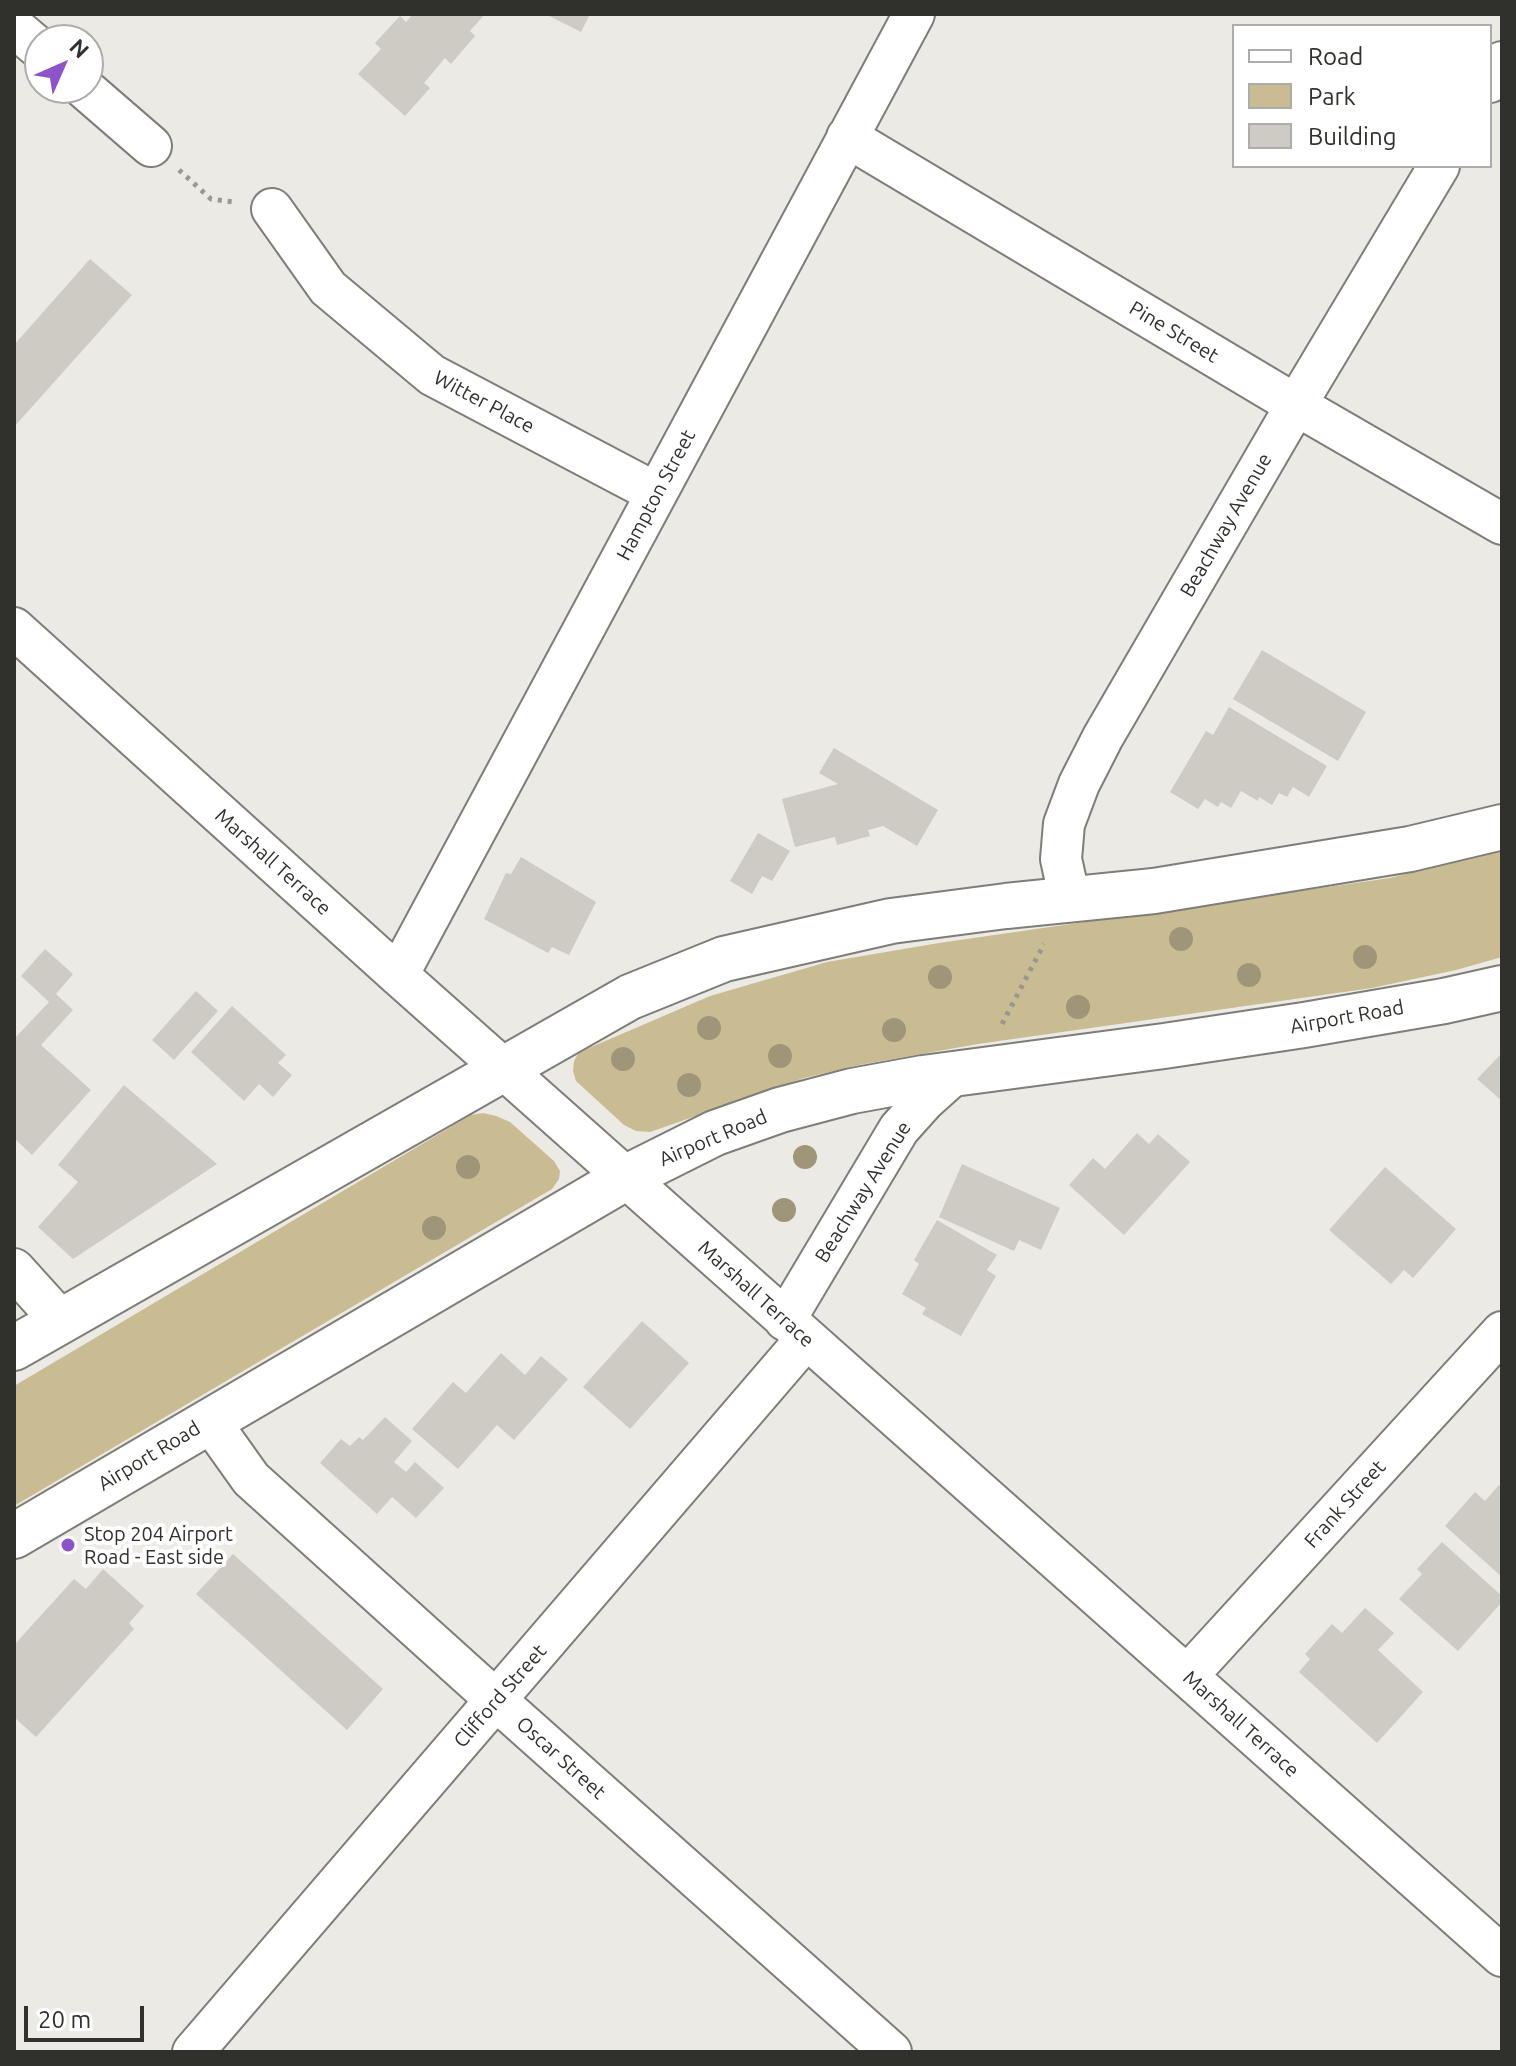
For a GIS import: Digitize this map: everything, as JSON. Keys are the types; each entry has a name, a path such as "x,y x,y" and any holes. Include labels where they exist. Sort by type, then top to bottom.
{"main road":[{"path":"14,1348 630,997 724,959 891,921 1154,891 1396,851 1502,827"},
{"name":"Airport Road","path":"14,1536 625,1178 715,1133 780,1110 852,1091 923,1078 1304,1025 1502,988"}],"street":[{"name":"Hampton Street","path":"398,975 914,14"},
{"path":"102,104 151,146"},
{"name":"Pine Street","path":"847,137 1502,524"},
{"name":"Beachway Avenue","path":"1058,901 1064,824 1079,784 1103,737 1438,168"},
{"name":"Witter Place","path":"272,209 328,288 432,375 656,493"},
{"name":"Marshall Terrace","path":"14,628 625,1178 1502,1956"},
{"name":"Beachway Avenue","path":"796,1329 876,1165 899,1129 925,1100 966,1073"},
{"path":"14,1269 61,1321"},
{"name":"Clifford Street","path":"193,2052 497,1701 796,1329"},
{"name":"Frank Street","path":"1187,1676 1502,1332"},
{"name":"Oscar Street","path":"209,1420 251,1479 891,2052"}],"path":[{"path":"151,146 211,199 272,209"},
{"path":"966,1073 1044,943 1058,901"}],"green space":[{"path":"1502,849 1502,957 1456,970 1372,988 978,1044 859,1065 804,1078 650,1132 636,1131 624,1125 576,1081 573,1071 578,1054 710,996 827,962 1390,878"},
{"path":"483,1113 510,1122 554,1161 560,1171 552,1189 14,1506 14,1386 471,1115"}],"building":[{"path":"413,14 485,14 470,31 475,36 451,64 445,58 424,83 430,88 405,116 358,74 381,49 375,43 400,16 406,22"},
{"path":"545,14 590,14 581,32"},
{"path":"90,259 132,295 14,427 14,345"},
{"path":"1262,650 1366,712 1338,761 1233,699"},
{"path":"1229,707 1327,766 1309,797 1293,787 1287,797 1279,793 1272,805 1241,791 1231,808 1221,802 1218,807 1205,799 1198,809 1170,792 1206,731 1213,735"},
{"path":"834,748 938,810 917,846 883,826 868,830 870,836 837,845 835,837 795,847 782,799 838,784 819,773"},
{"path":"758,833 790,851 772,881 762,876 752,894 730,881"},
{"path":"521,857 596,902 569,955 552,947 548,953 484,919 506,873 511,874"},
{"path":"45,949 73,974 56,994 73,1010 41,1045 91,1090 32,1155 14,1138 14,1039 49,1002 21,976"},
{"path":"196,991 218,1011 174,1060 152,1040"},
{"path":"232,1006 286,1055 278,1063 292,1075 273,1097 259,1084 244,1101 191,1052"},
{"path":"1502,1053 1502,1101 1477,1079"},
{"path":"124,1085 217,1164 73,1259 38,1227 78,1182 58,1165"},
{"path":"1137,1133 1149,1144 1158,1134 1190,1162 1124,1235 1069,1185 1093,1158 1105,1169"},
{"path":"962,1164 1060,1208 1041,1250 1019,1240 1014,1251 939,1217"},
{"path":"1385,1167 1456,1229 1413,1278 1404,1270 1391,1284 1329,1230"},
{"path":"937,1220 997,1255 987,1270 996,1276 961,1336 922,1314 926,1308 902,1294 919,1264 914,1260"},
{"path":"642,1321 689,1363 630,1429 583,1387"},
{"path":"501,1353 525,1375 541,1356 568,1379 514,1440 497,1425 458,1469 412,1429 453,1382 466,1393"},
{"path":"385,1417 412,1441 394,1462 406,1472 415,1462 444,1488 416,1518 392,1497 377,1514 320,1463 341,1439 350,1446 359,1437 363,1440"},
{"path":"1499,1485 1502,1488 1502,1577 1445,1526 1475,1492 1485,1501"},
{"path":"1442,1542 1502,1596 1502,1602 1458,1651 1399,1599 1422,1574 1417,1569"},
{"path":"233,1554 383,1689 347,1730 196,1594"},
{"path":"103,1569 144,1606 129,1623 134,1629 36,1737 14,1717 14,1645 74,1579 86,1589"},
{"path":"1365,1608 1394,1633 1378,1650 1423,1692 1377,1743 1299,1672 1310,1659 1305,1654 1332,1624 1342,1633"}],"place":[{"name":"Stop 204 Airport Road - East side","path":"68,1545"}]}
